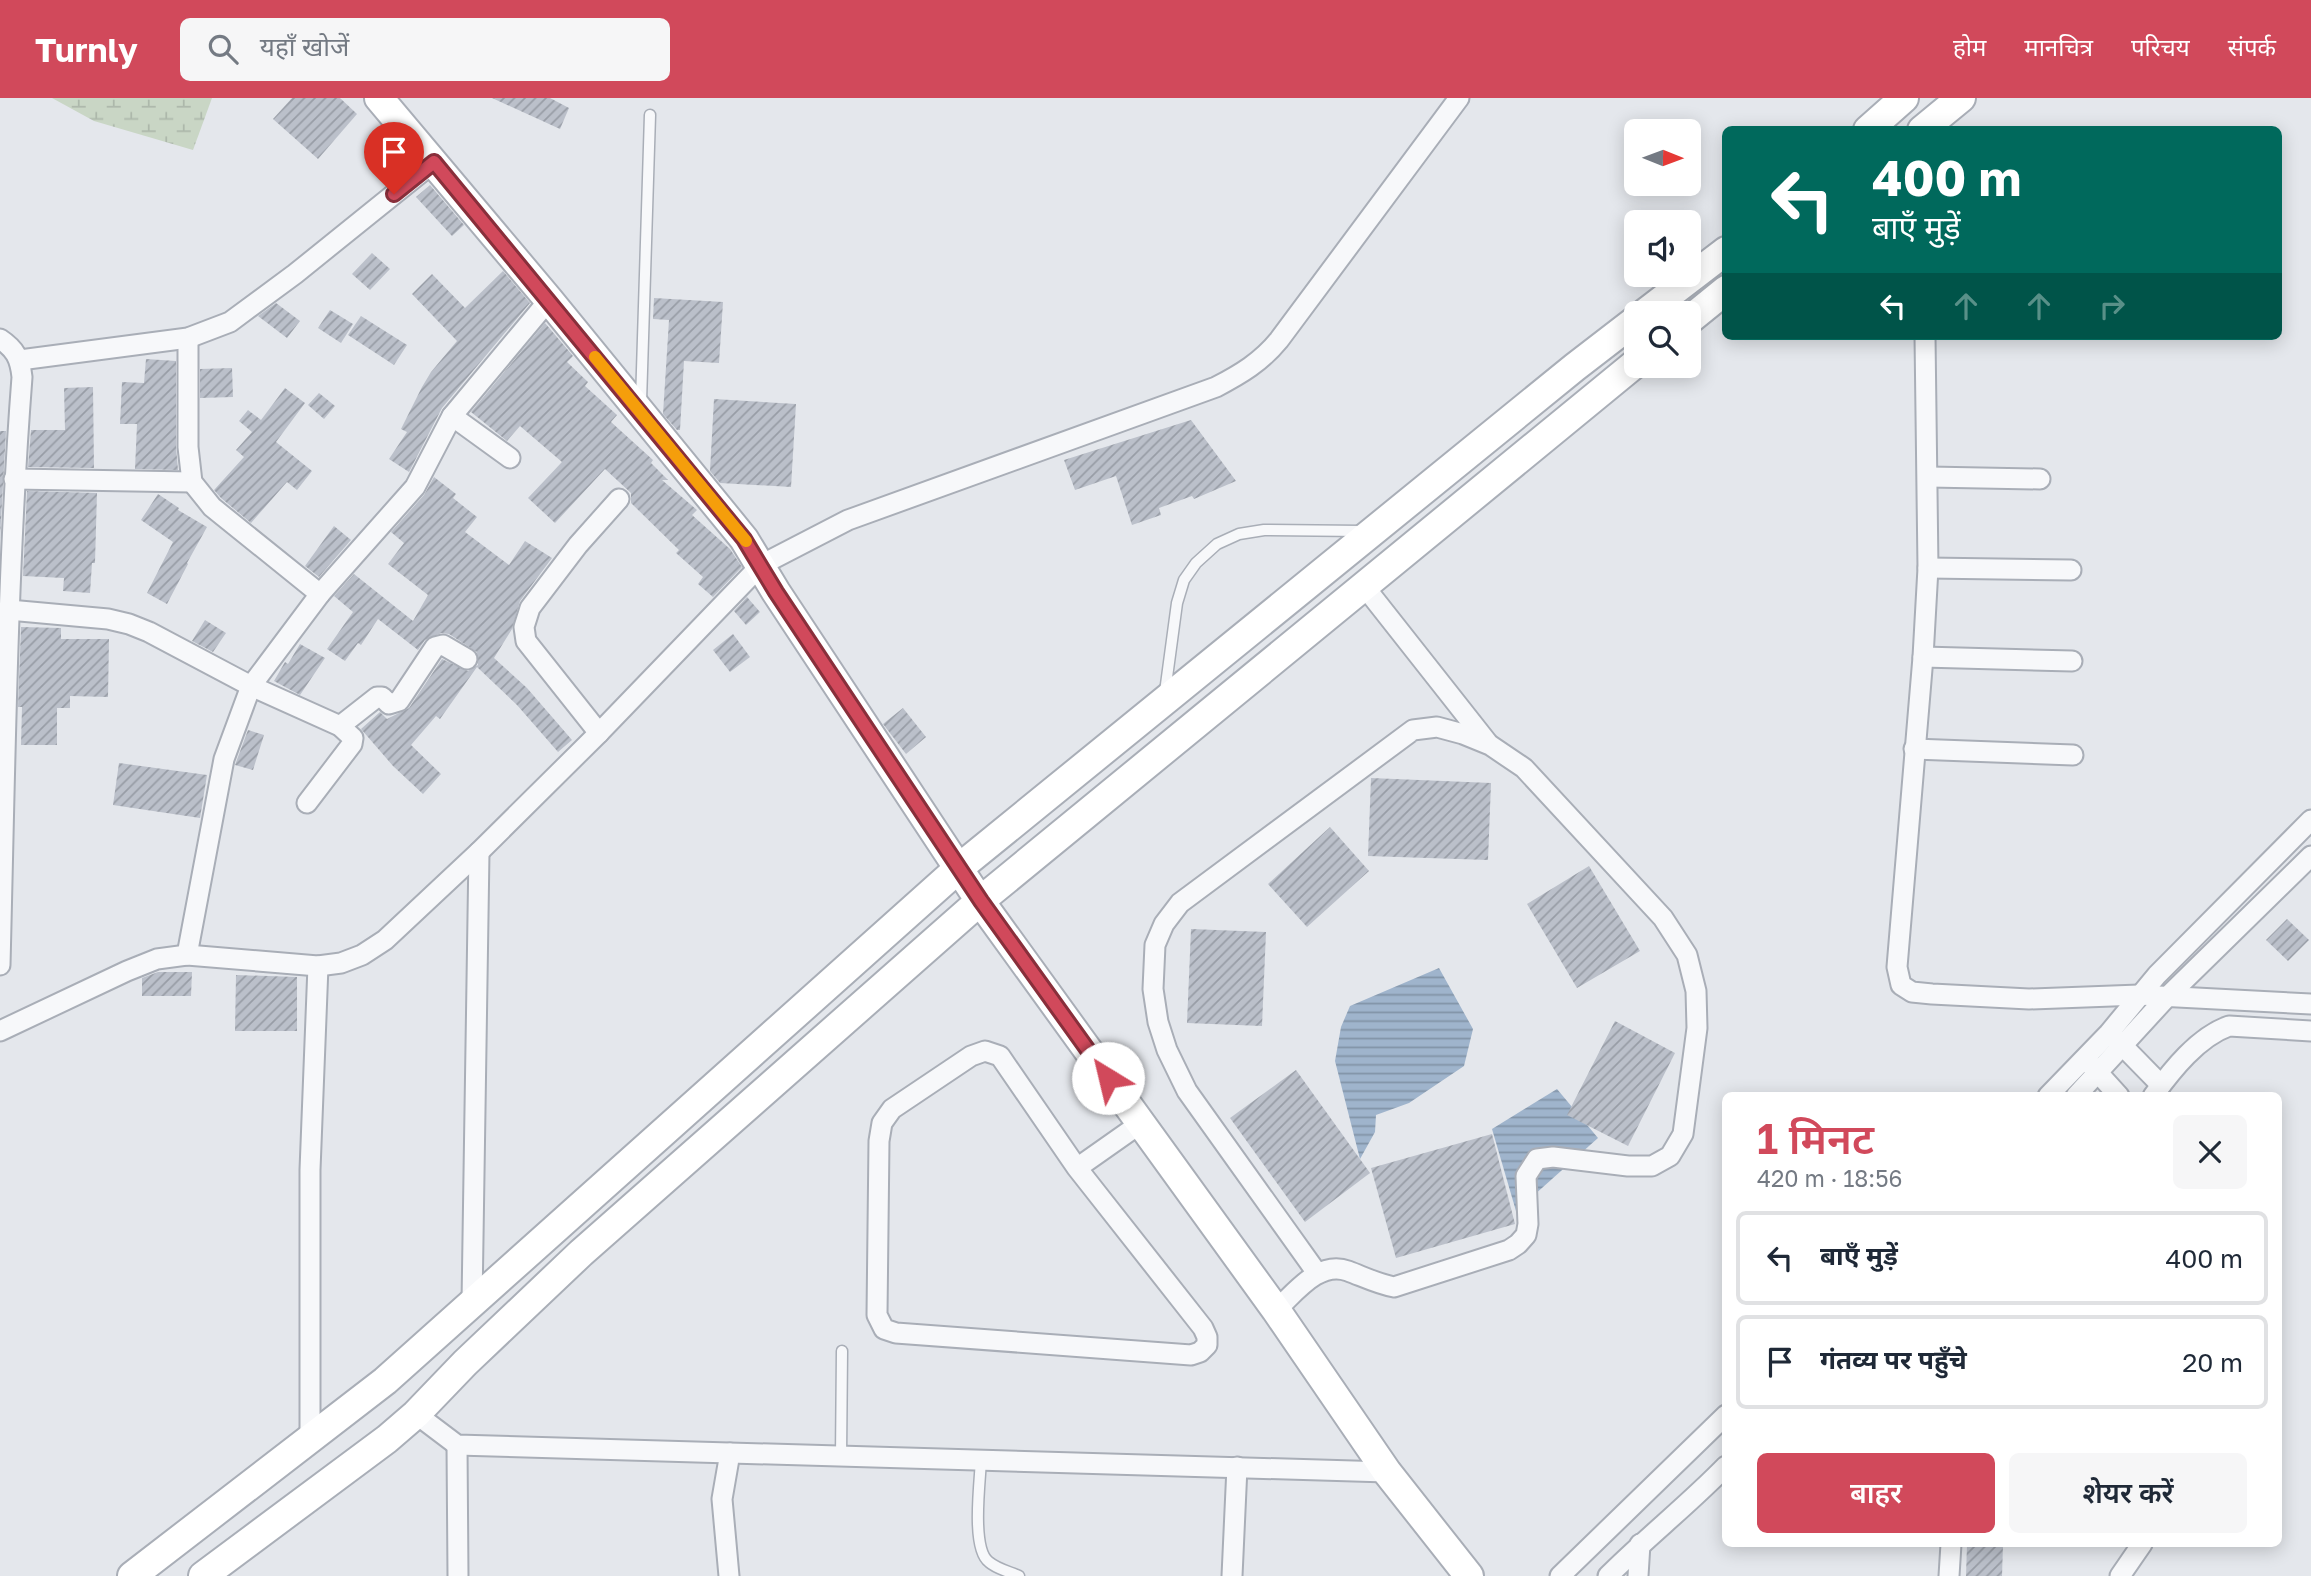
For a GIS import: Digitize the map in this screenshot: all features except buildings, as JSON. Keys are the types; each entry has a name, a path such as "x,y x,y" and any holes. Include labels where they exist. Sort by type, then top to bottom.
{"main road":[{"path":"379,98 549,300 744,539 776,592 981,901 1276,1310 1387,1472 1469,1576"},
{"path":"1872,126 1904,98"},
{"path":"1932,119 1961,98"},
{"path":"1661,301 1722,254"},
{"path":"1701,310 1722,293"},
{"path":"132,1576 385,1381 959,868 1624,330"},
{"path":"203,1576 387,1439 581,1253 981,901 1624,373"}],"street":[{"path":"0,1031 158,959 187,955 318,966 341,963 362,955 385,940 479,852 599,733 761,565 848,520 1216,387 1252,367 1266,356 1279,340 1460,98"},
{"path":"20,360 188,338 230,322 295,274 434,162"},
{"path":"187,955 224,759 251,686 320,594 415,487 452,416 549,300"},
{"path":"188,338 188,447 192,482 212,507 320,594"},
{"path":"0,339 13,348 20,360 22,377 14,479 9,610 0,965"},
{"path":"1925,340 1929,477 1928,568 1897,967 1901,985 1912,992 1932,995 2029,999 2139,995 2311,1004"},
{"path":"452,416 510,458"},
{"path":"1929,477 2040,479"},
{"path":"14,479 192,482"},
{"path":"599,733 526,641 524,628 530,608 578,545 619,499"},
{"path":"1928,568 2071,570"},
{"path":"1364,586 1490,745"},
{"path":"9,610 108,619 129,624 251,686 340,726 353,738 352,744 307,803"},
{"path":"340,726 377,697 382,697 389,704 399,701 435,646 443,645 467,659"},
{"path":"1923,657 2072,661"},
{"path":"1276,1310 1317,1273 1330,1269 1344,1269 1381,1285 1394,1287 1509,1250 1526,1235 1526,1176 1537,1159 1553,1157 1628,1166 1652,1166 1670,1156 1683,1134 1698,1028 1696,991 1687,955 1662,918 1524,768 1490,745 1463,733 1437,727 1413,730 1180,903 1164,924 1155,945 1153,989 1158,1022 1187,1091 1317,1273"},
{"path":"1914,749 2073,755"},
{"path":"2115,1039 2139,995 2311,820"},
{"path":"472,1303 479,852"},
{"path":"2054,1092 2091,1065 2115,1039 2166,998 2311,856"},
{"path":"310,1437 310,1170 318,966"},
{"path":"2115,1039 2157,1090 2202,1041 2217,1030 2229,1026 2311,1031"},
{"path":"985,1051 1000,1056 1077,1168 1203,1328 1207,1345 1200,1352 1191,1355 896,1333 884,1329 877,1315 878,1142 882,1123 892,1109 971,1056 985,1051"},
{"path":"2078,1092 2091,1065"},
{"path":"2091,1065 2115,1092"},
{"path":"1077,1168 1140,1123"},
{"path":"416,1414 457,1445 1387,1472"},
{"path":"1560,1576 1722,1419"},
{"path":"457,1445 458,1576"},
{"path":"729,1576 722,1499 730,1453"},
{"path":"1232,1576 1237,1467"},
{"path":"1608,1576 1722,1470"},
{"path":"1703,1490 1722,1491"},
{"path":"1638,1576 1640,1544"},
{"path":"1948,1576 1951,1547"},
{"path":"2120,1576 2140,1547"}],"lane":[{"path":"641,413 650,116"},
{"path":"1164,702 1177,603 1184,580 1217,544 1239,534 1264,530 1373,531"},
{"path":"841,1456 842,1351"},
{"path":"981,1460 978,1531 984,1557 989,1563 1019,1576"}],"green space":[{"path":"52,98 212,98 193,150 94,121"}],"water":[{"path":"1439,968 1473,1029 1464,1066 1409,1103 1376,1115 1375,1132 1360,1159 1335,1061 1341,1027 1350,1006"},
{"path":"1557,1089 1598,1138 1516,1211 1492,1129"}],"slow traffic":[{"path":"595,357 746,541"}],"route":[{"path":"394,194 434,162 744,539 776,592 981,901 1108,1078"}]}
